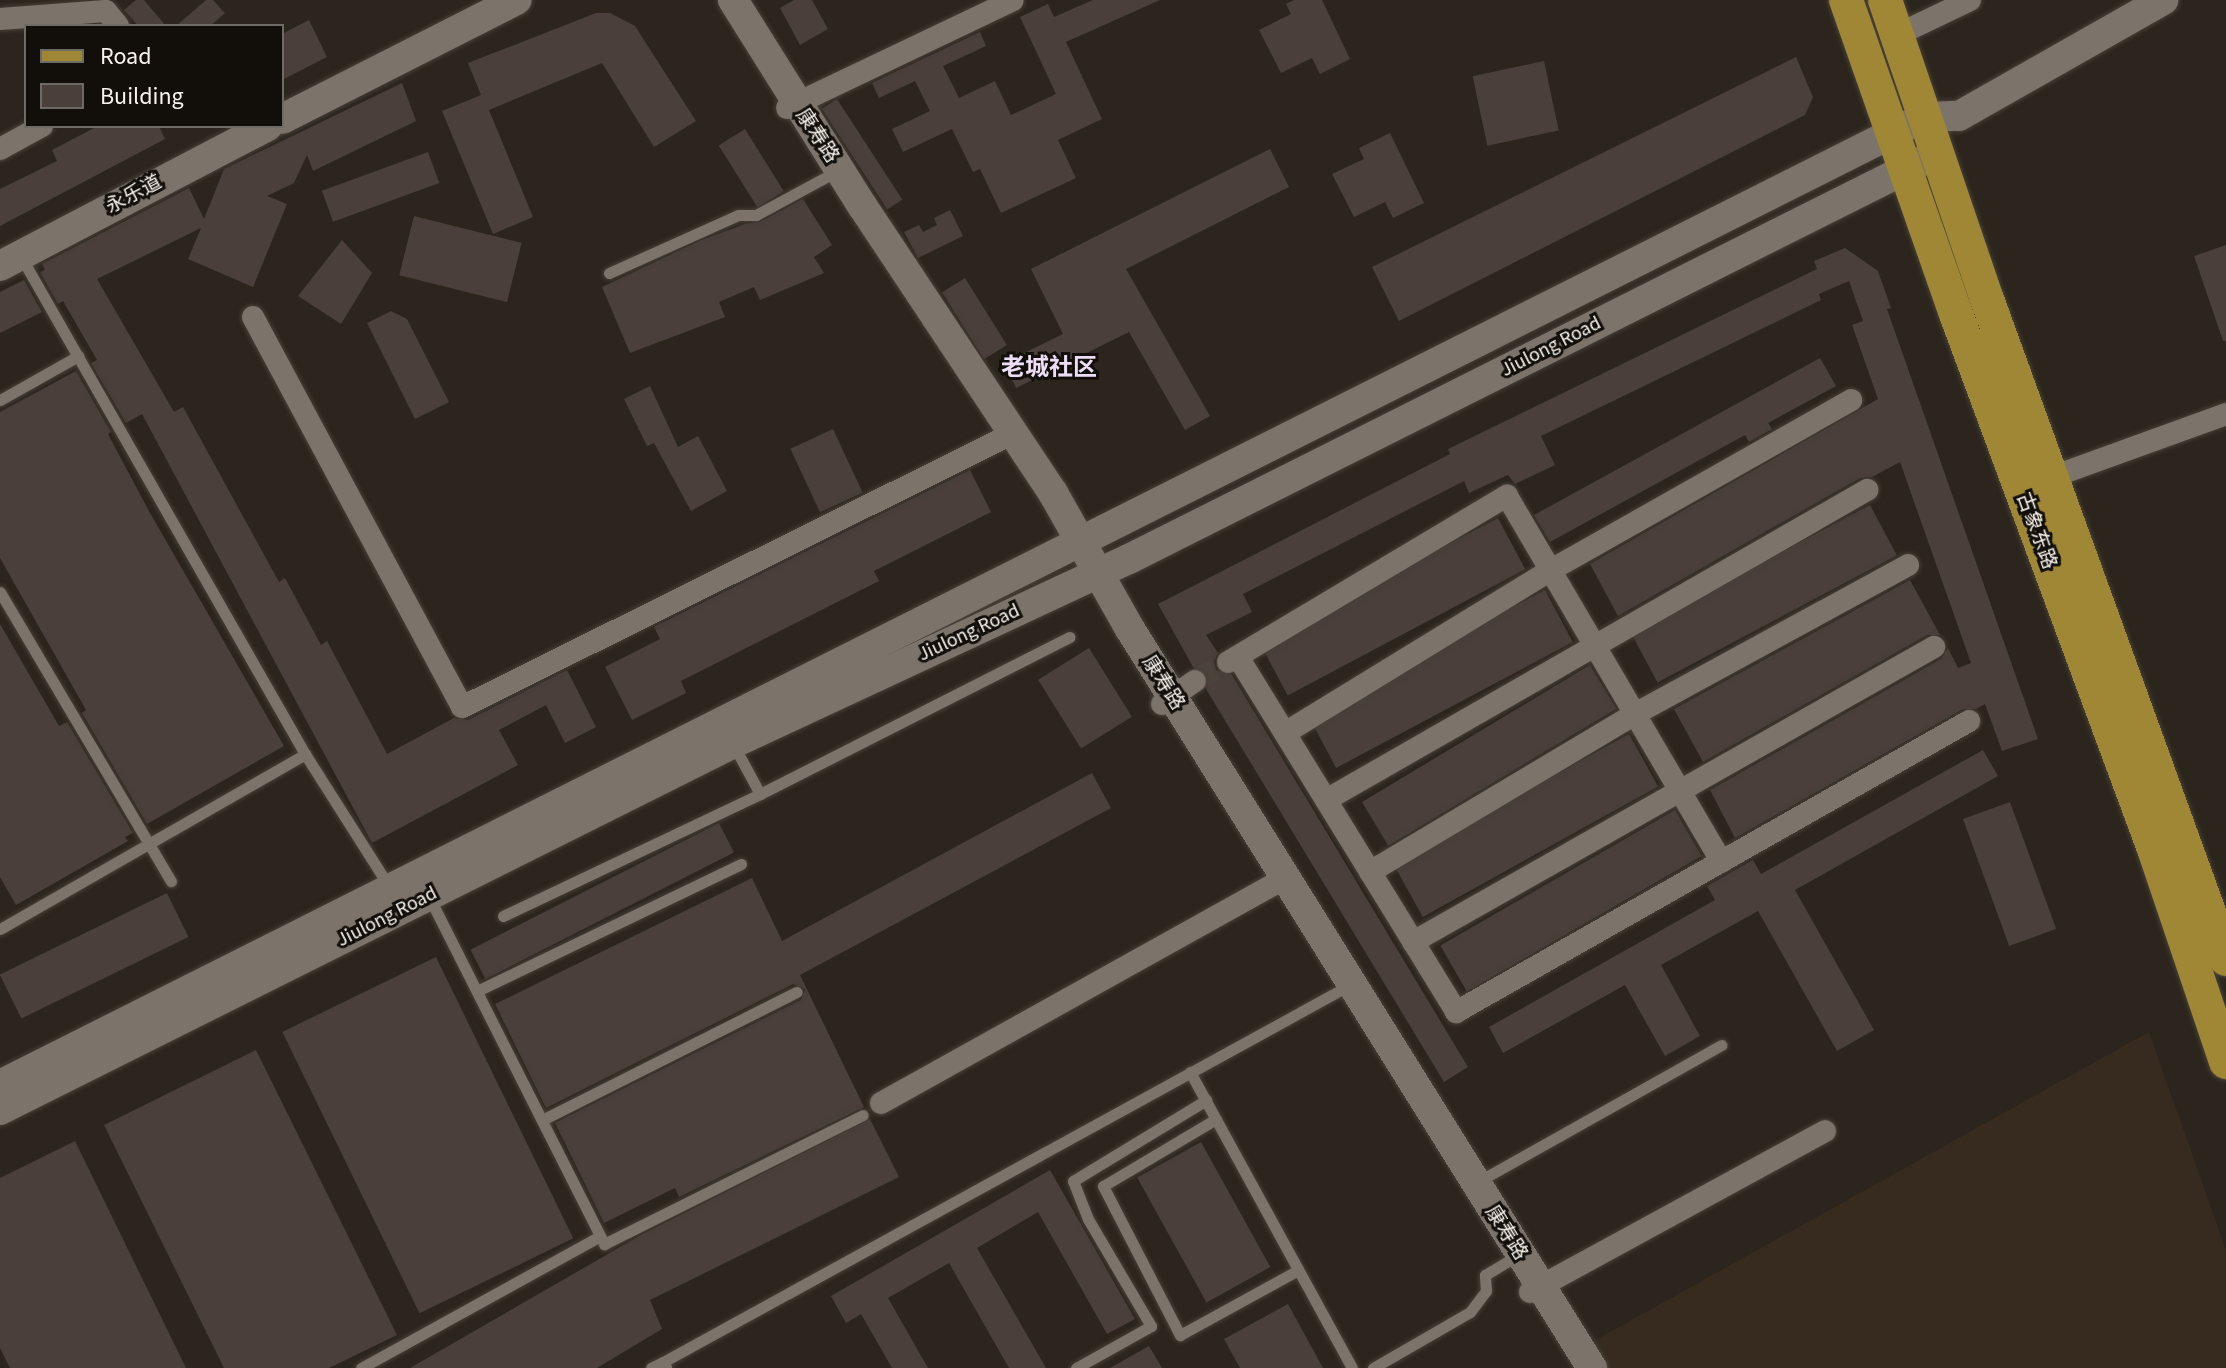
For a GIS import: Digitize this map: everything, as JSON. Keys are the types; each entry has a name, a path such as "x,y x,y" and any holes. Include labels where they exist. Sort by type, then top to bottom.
{"main road":[{"path":"284,103 487,0"},
{"path":"284,118 517,0"},
{"name":"康寿路","path":"720,0 1008,436 1093,576 1176,694 1278,882 1515,1257 1578,1368"},
{"name":"康寿路","path":"733,0 791,106"},
{"name":"古象东路","path":"1846,0 1905,170 2154,849 2226,1062"},
{"name":"古象东路","path":"1885,0 2052,477 2226,959"},
{"path":"1925,117 1959,116 2163,0"},
{"name":"Jiulong Road","path":"0,1085 1925,117"},
{"name":"永乐道","path":"9,254 234,128"},
{"name":"永乐道","path":"9,254 264,128"},
{"name":"Jiulong Road","path":"0,1110 732,744 1093,576 1938,154"},
{"name":"康寿路","path":"1535,1290 1592,1368"}],"street":[{"path":"791,106 1013,0"},
{"path":"1897,35 1970,0"},
{"path":"0,19 106,11 116,24"},
{"path":"0,149 38,128"},
{"path":"253,317 462,707 1008,436"},
{"path":"1285,733 1551,570 1851,400"},
{"path":"2052,477 2226,414"},
{"path":"1326,800 1867,490"},
{"path":"1722,862 1507,496 1233,660 1285,733 1456,1012 1722,862 1969,721"},
{"path":"1370,872 1635,714 1908,565"},
{"path":"1413,942 1934,647"},
{"path":"872,1109 1278,882"},
{"path":"1535,1290 1825,1131"}],"lane":[{"path":"609,273 738,215 756,215 834,173"},
{"path":"9,254 78,356 305,754 391,890"},
{"path":"0,400 78,356"},
{"path":"0,592 171,881"},
{"path":"503,916 760,794 1070,637"},
{"path":"732,744 760,794"},
{"path":"0,929 305,754"},
{"path":"477,991 741,864"},
{"path":"429,896 604,1244 872,1109"},
{"path":"651,1368 664,1365 1345,988"},
{"path":"542,1120 797,992"},
{"path":"1470,1186 1721,1045"},
{"path":"1190,1072 1352,1368"},
{"path":"1076,1368 1151,1326 1088,1219 1073,1181 1206,1100"},
{"path":"1216,1119 1103,1186 1180,1335 1298,1270"},
{"path":"361,1368 600,1236"},
{"path":"1373,1368 1470,1312 1486,1291 1485,1275 1515,1257"}],"shaded area":[{"path":"2149,1032 2226,1250 2226,1368 1608,1368 1592,1342"}],"building":[{"path":"136,0 144,0 164,24 136,24 124,10"},
{"path":"206,0 213,0 225,13 212,24 178,24"},
{"path":"794,0 812,0 828,29 800,45 780,8"},
{"path":"1093,0 1160,0 1066,42 1102,119 1058,140 1076,178 1001,213 980,169 973,172 952,129 903,152 892,129 930,111 915,81 879,98 872,83 980,32 986,46 943,66 959,98 995,81 1011,115 1056,94 1020,17 1048,4 1054,17"},
{"path":"1294,0 1322,0 1350,59 1320,74 1312,58 1281,73 1259,30 1291,14 1286,4"},
{"path":"596,13 610,13 635,26 696,121 654,147 602,63 489,110 533,217 493,234 442,111 481,95 468,63"},
{"path":"309,20 327,57 284,79 284,33"},
{"path":"1796,57 1813,97 1805,115 1399,321 1372,267"},
{"path":"1544,61 1559,130 1487,146 1473,76"},
{"path":"402,83 416,121 313,171 307,155 294,183 267,196 287,204 253,287 188,259 201,228 97,279 174,412 183,407 279,582 285,578 321,645 327,641 387,754 454,718 468,720 567,670 596,727 565,743 546,705 499,730 518,765 372,843 142,414 126,423 91,363 97,360 63,301 58,304 40,272 45,270 42,264 189,188 204,219 224,169"},
{"path":"837,99 902,200 887,209 822,109"},
{"path":"94,128 160,128 165,139 0,226 0,189 57,161 52,150"},
{"path":"745,129 784,191 757,207 719,145"},
{"path":"1390,133 1424,203 1393,218 1385,202 1354,217 1332,174 1364,159 1359,148"},
{"path":"1270,149 1289,187 1126,269 1210,416 1185,430 1129,332 1016,388 1004,363 1063,334 1031,269"},
{"path":"428,152 439,183 333,222 322,191"},
{"path":"803,199 832,245 814,257 824,273 760,300 754,287 719,302 725,317 630,353 602,287 702,240 745,224 760,222"},
{"path":"950,210 963,236 918,258 904,232 919,225 923,232 937,225 934,218"},
{"path":"414,216 522,243 507,302 399,275"},
{"path":"342,240 372,273 341,324 298,296"},
{"path":"2226,245 2226,341 2223,341 2194,256"},
{"path":"1845,248 1878,271 1891,308 1887,309 2038,739 2002,751 1985,704 1976,709 1963,709 1735,838 1710,790 1941,659 1948,648 1958,668 1971,663 1900,462 1872,477 1860,478 1618,616 1590,564 1878,399 1852,325 1863,321 1849,281 1819,294 1821,300 1541,436 1555,465 1515,484 1508,475 1469,493 1464,481 1243,594 1252,612 1206,635 1218,653 1214,661 1216,670 1232,675 1468,1067 1444,1082 1206,689 1207,674 1193,667 1158,604 1450,454 1448,449 1817,269 1814,261"},
{"path":"965,278 1007,345 984,359 942,292"},
{"path":"24,280 42,312 0,333 0,292"},
{"path":"391,311 407,319 449,402 415,419 367,323"},
{"path":"1820,358 1836,386 1768,423 1772,429 1749,442 1745,435 1550,542 1534,515"},
{"path":"76,371 111,432 108,434 150,513 284,746 147,824 82,713 86,710 0,558 0,412"},
{"path":"650,386 678,447 698,436 727,491 691,511 654,443 647,446 624,399"},
{"path":"833,429 863,492 820,512 790,449"},
{"path":"970,470 991,512 874,571 879,581 681,681 686,693 632,720 605,667 660,639 654,627"},
{"path":"1870,505 1897,555 1657,683 1631,632"},
{"path":"1498,518 1525,569 1288,695 1260,644"},
{"path":"1910,580 1940,635 1927,635 1703,762 1674,709"},
{"path":"1545,590 1573,642 1336,768 1308,716"},
{"path":"0,624 59,726 67,722 133,833 125,837 128,841 16,905 0,877"},
{"path":"1089,648 1132,717 1081,748 1038,680"},
{"path":"1590,665 1616,709 1388,846 1362,802"},
{"path":"1629,734 1658,786 1423,917 1394,864"},
{"path":"1983,750 1998,776 1795,890 1874,1030 1837,1051 1758,911 1661,965 1700,1036 1665,1056 1625,985 1503,1053 1489,1027 1715,900 1707,886 1753,860 1761,874"},
{"path":"1092,773 1111,808 800,975 864,1107 679,1197 675,1188 604,1223 555,1123 801,1000 805,989 793,984 546,1108 495,1004 752,878 782,941"},
{"path":"2010,802 2056,929 2009,946 1963,819"},
{"path":"1675,810 1702,856 1467,991 1440,946"},
{"path":"719,823 734,852 485,979 470,950"},
{"path":"167,893 188,937 21,1019 0,974"},
{"path":"436,957 573,1238 420,1313 282,1032"},
{"path":"256,1050 397,1335 329,1368 224,1368 104,1125"},
{"path":"870,1119 899,1177 650,1300 662,1329 597,1368 410,1368 641,1235"},
{"path":"75,1141 186,1368 10,1368 0,1348 0,1178"},
{"path":"1201,1142 1270,1267 1206,1302 1137,1177"},
{"path":"1050,1170 1135,1319 1107,1334 1038,1212 977,1248 1046,1368 1009,1368 949,1263 888,1298 928,1368 892,1368 861,1314 846,1323 831,1296"},
{"path":"1288,1304 1323,1368 1240,1368 1224,1339"},
{"path":"1149,1346 1162,1368 1110,1368"}],"tunnel":[{"path":"1195,681 1228,662"}],"district":[{"name":"老城社区","path":"1049,368"}]}
